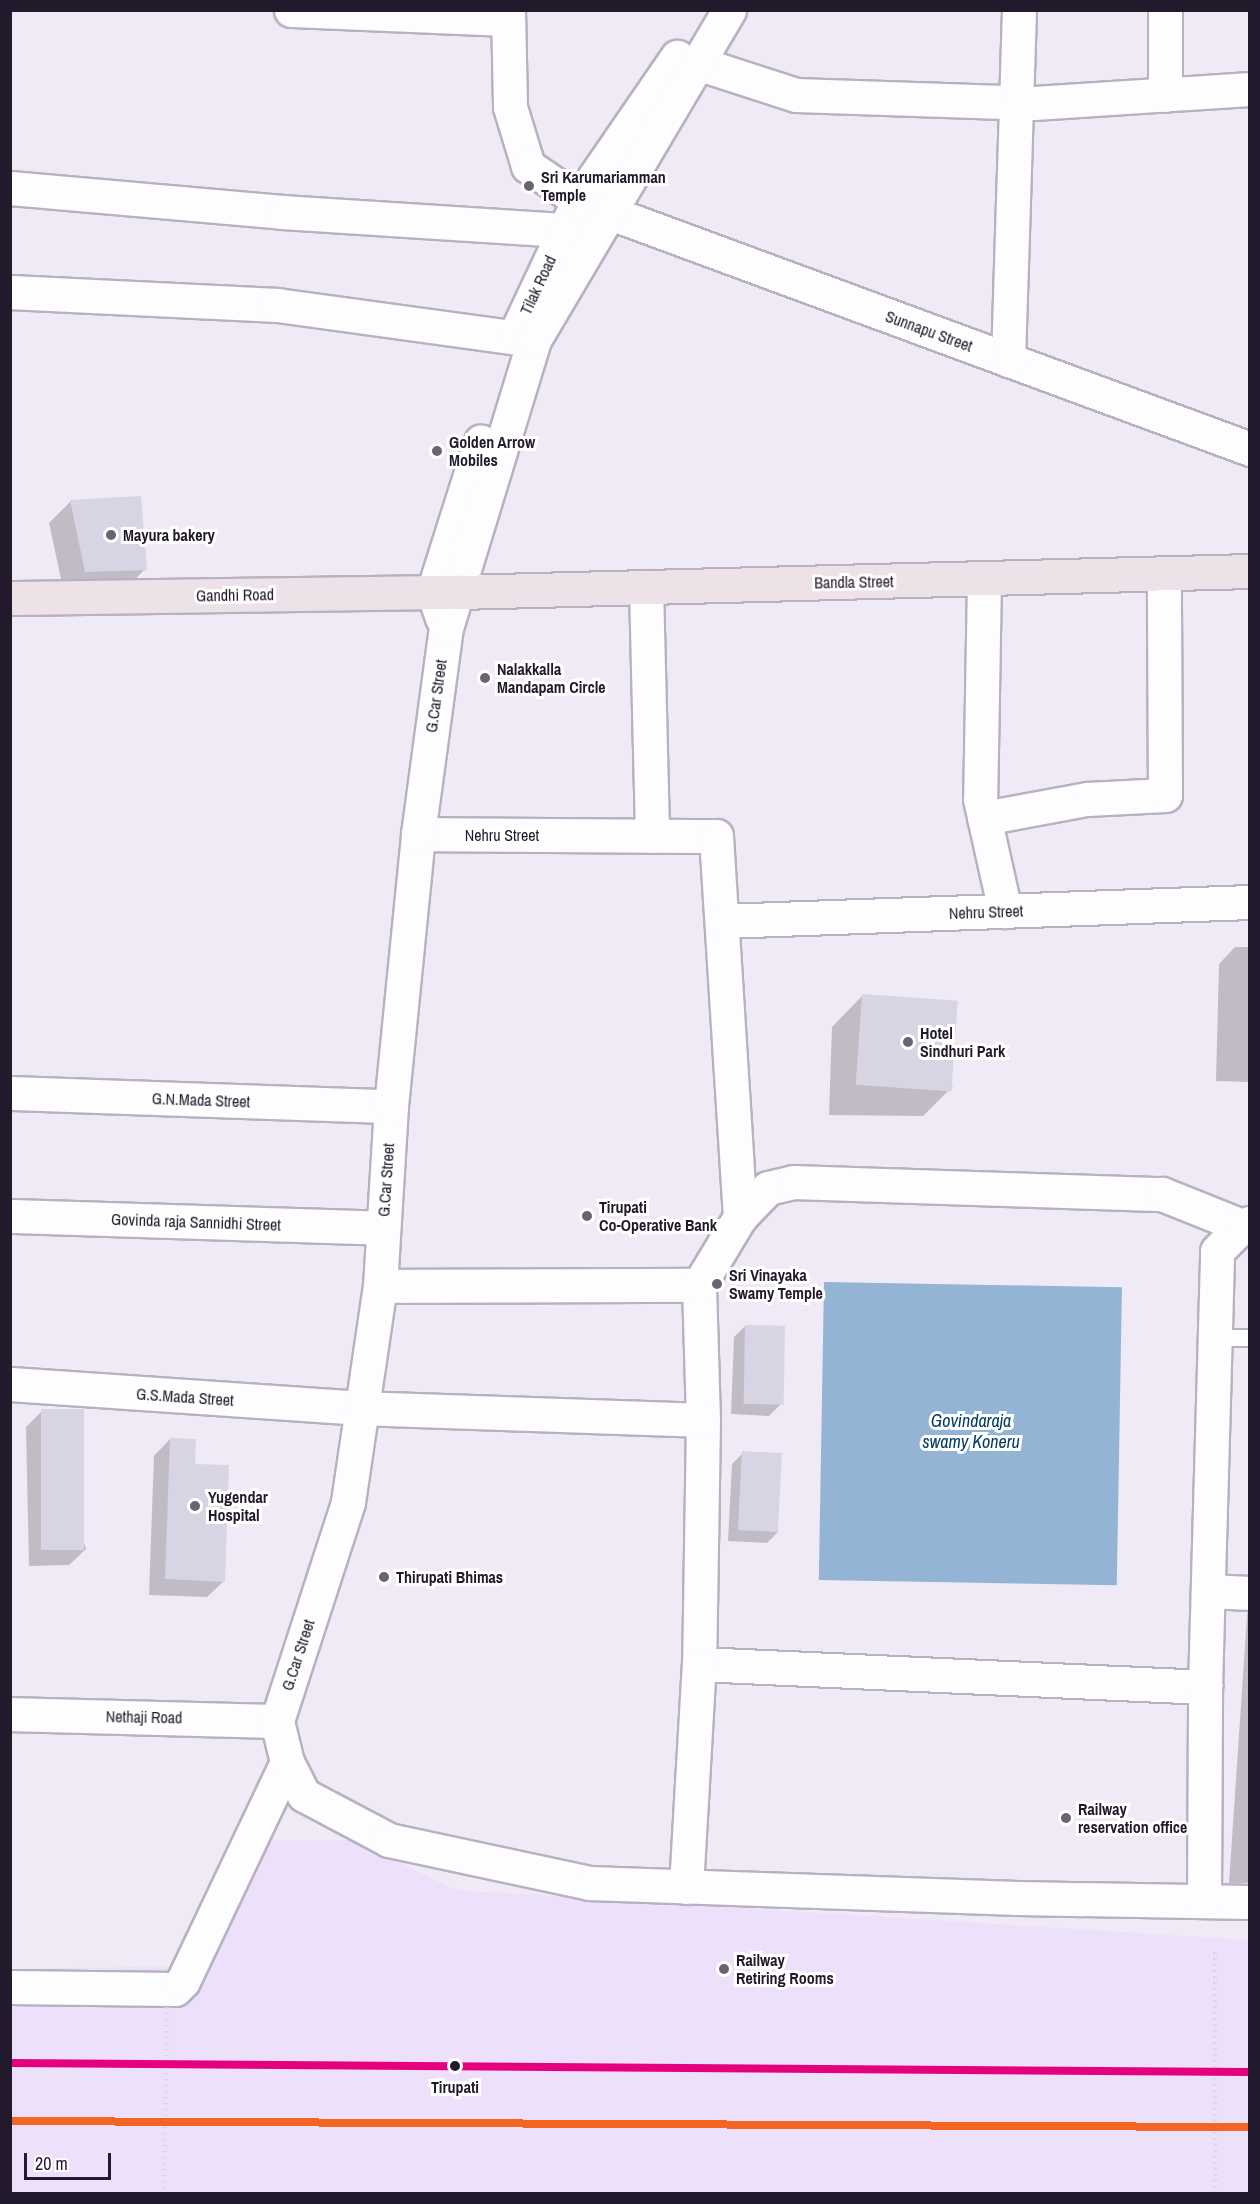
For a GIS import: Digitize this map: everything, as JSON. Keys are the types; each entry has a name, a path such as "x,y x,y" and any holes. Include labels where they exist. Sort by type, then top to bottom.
{"main road":[{"name":"Bandla Street","path":"446,592 1250,571"},
{"name":"Gandhi Road","path":"10,598 446,592"}],"street":[{"path":"291,10 508,15 510,107 528,166 590,219"},
{"name":"Tilak Road","path":"446,592 524,339 709,10"},
{"name":"Tilak Road","path":"590,219 697,63 729,10"},
{"path":"1008,360 1019,10"},
{"path":"1165,10 1165,94"},
{"path":"697,63 796,95 1016,102 1250,89"},
{"path":"10,188 283,212 590,219"},
{"name":"Sunnapu Street","path":"590,219 1008,360 1250,449"},
{"path":"10,292 277,305 524,339"},
{"path":"984,818 1087,799 1164,795 1164,575"},
{"path":"984,579 980,799 1005,911"},
{"path":"646,586 652,836"},
{"name":"G.Car Street","path":"277,1720 348,1502 360,1408 380,1286 391,1106 418,834 446,628 446,592"},
{"name":"Nehru Street","path":"418,834 716,836 740,1217"},
{"name":"Nehru Street","path":"722,921 1250,902"},
{"name":"G.N.Mada Street","path":"10,1093 391,1106"},
{"path":"686,1887 699,1664 703,1420 699,1285 740,1217 768,1188 794,1182 1162,1194 1246,1224 1217,1251 1205,1687 1204,1900"},
{"name":"Govinda raja Sannidhi Street","path":"10,1216 382,1228"},
{"path":"380,1286 699,1285"},
{"name":"G.S.Mada Street","path":"10,1384 360,1408 703,1420"},
{"path":"1208,1591 1250,1593"},
{"path":"699,1664 1205,1687"},
{"name":"Nethaji Road","path":"10,1714 277,1720"},
{"path":"277,1720 287,1762 304,1795 389,1840 589,1883 1018,1898 1250,1902"},
{"path":"10,1987 175,1989 183,1981 287,1762"}],"lane":[{"path":"1215,1338 1250,1338"}],"path":[{"path":"1215,1952 1216,2193"},
{"path":"164,2193 167,2003"}],"shaded area":[{"path":"244,1840 354,1840 455,1890 1249,1940 1249,2193 11,2193 10,1969 193,1966"}],"water":[{"name":"Govindaraja swamy Koneru","path":"824,1282 1122,1287 1117,1585 819,1580"}],"building":[{"name":"Mayura bakery","path":"141,496 147,570 85,572 70,500"},
{"name":"Hotel Sindhuri Park","path":"862,994 958,1001 951,1091 856,1085"},
{"path":"745,1325 785,1326 784,1405 744,1404"},
{"path":"41,1409 84,1409 84,1550 41,1550"},
{"path":"170,1438 196,1439 195,1464 229,1465 225,1582 165,1579"},
{"path":"742,1451 782,1453 778,1532 738,1530"}],"railway":[{"path":"10,2063 1250,2072"}],"transit line":[{"path":"10,2063 1250,2072"},
{"path":"10,2121 1250,2127"}],"place":[{"name":"Sri Karumariamman Temple","path":"529,186"},
{"name":"Golden Arrow Mobiles","path":"437,451"},
{"name":"Mayura bakery","path":"111,535"},
{"name":"Nalakkalla Mandapam Circle","path":"485,678"},
{"name":"Hotel Sindhuri Park","path":"908,1042"},
{"name":"Tirupati Co-Operative Bank","path":"587,1216"},
{"name":"Sri Vinayaka Swamy Temple","path":"717,1284"},
{"name":"Yugendar Hospital","path":"195,1506"},
{"name":"Thirupati Bhimas","path":"384,1577"},
{"name":"Railway reservation office","path":"1066,1818"},
{"name":"Railway Retiring Rooms","path":"724,1969"},
{"name":"Tirupati","path":"455,2066"}]}
